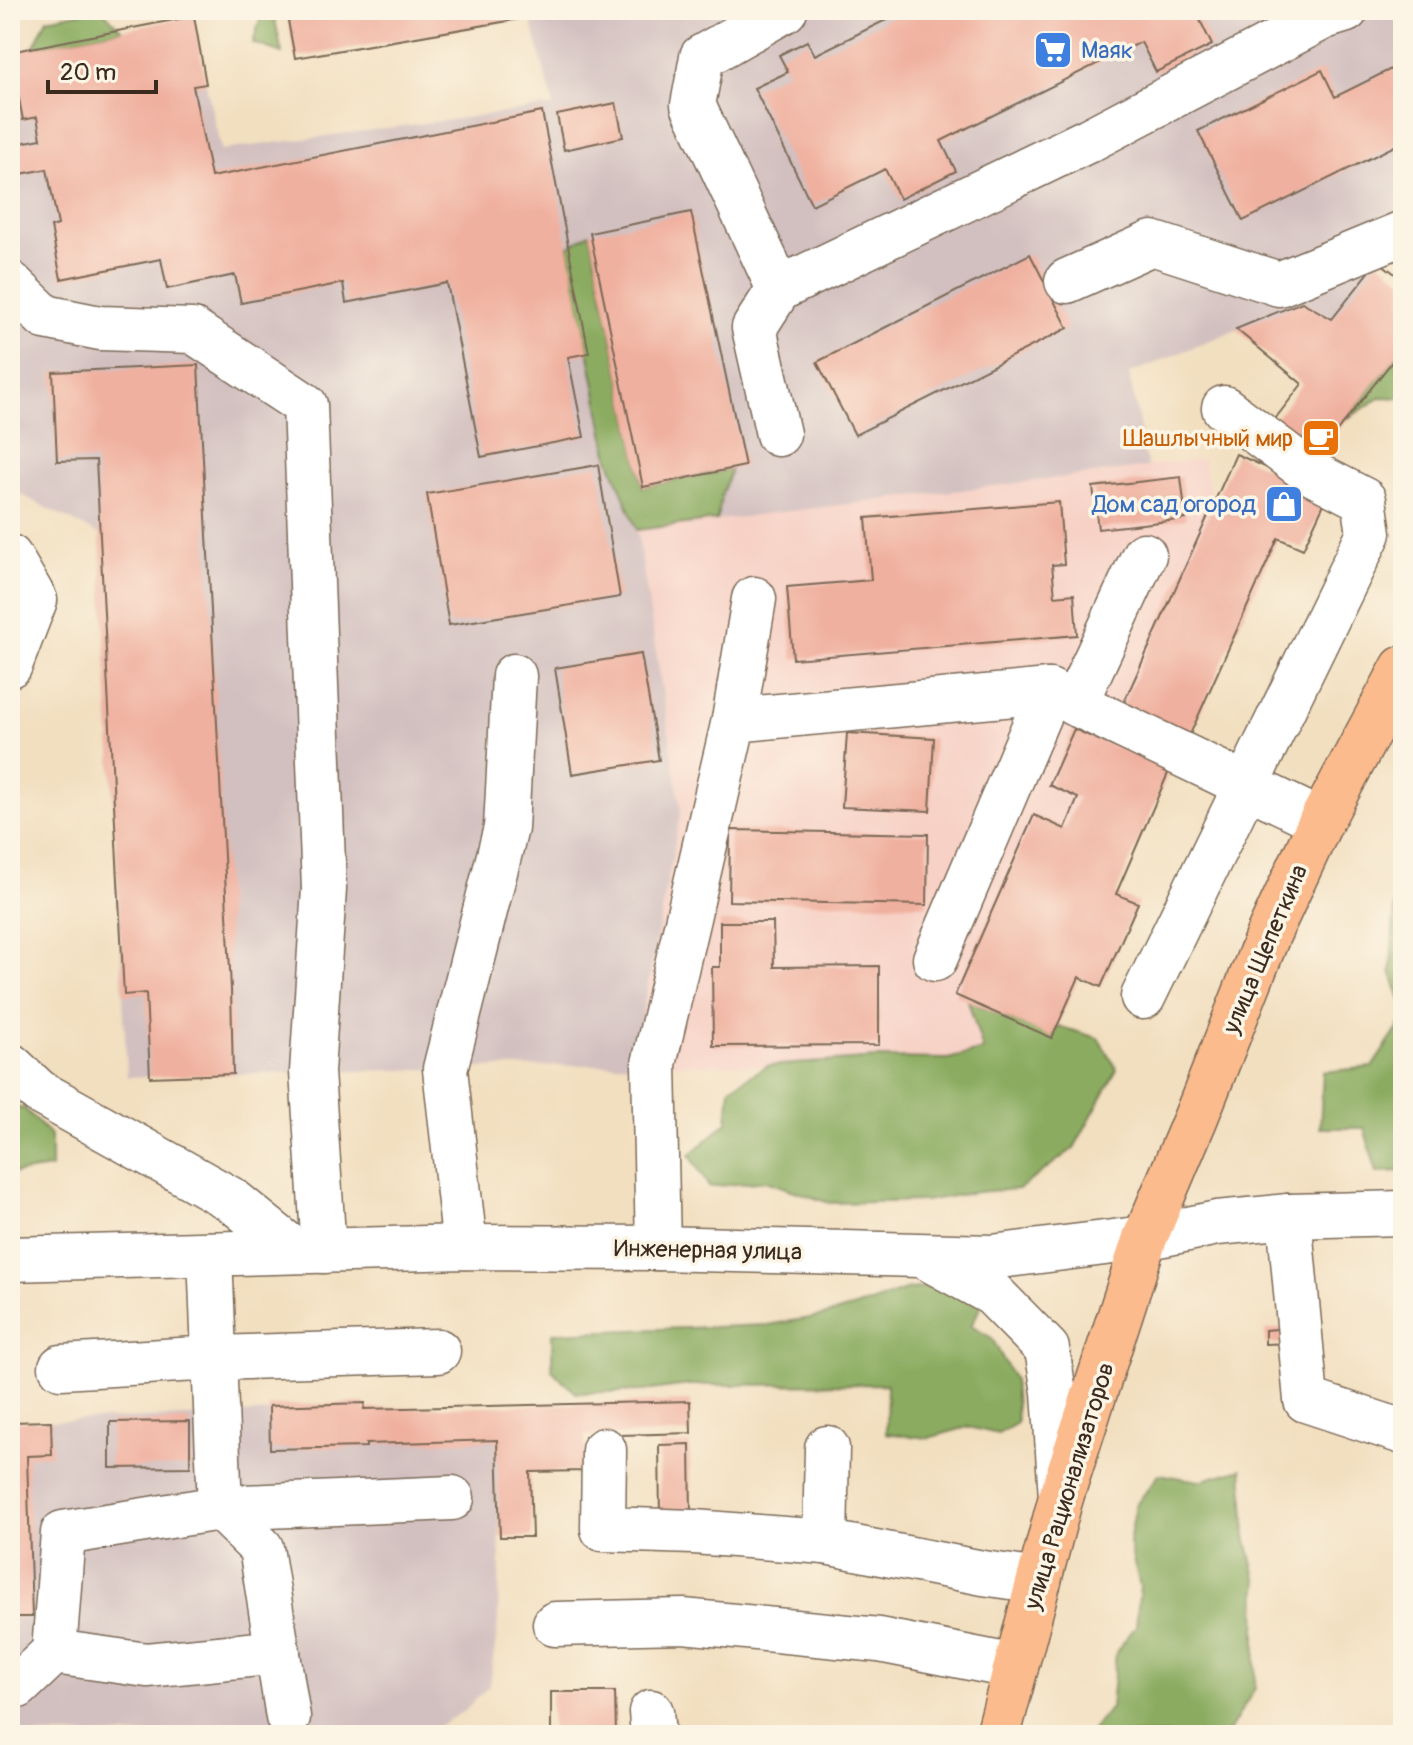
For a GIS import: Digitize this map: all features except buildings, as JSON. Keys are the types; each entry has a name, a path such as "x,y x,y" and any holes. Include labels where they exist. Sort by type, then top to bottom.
{"main road":[{"name":"улица Щепеткина","path":"1145,1238 1268,935 1321,821 1403,668"},
{"name":"улица Рационализаторов","path":"998,1735 1061,1497 1145,1238"}],"street":[{"path":"779,289 693,105 702,57 785,10"},
{"path":"778,434 754,328 779,289 1089,140 1330,12"},
{"path":"1067,281 1152,243 1279,284 1403,233"},
{"path":"10,283 45,317 100,328 193,331 305,405 324,889 312,1072 310,1251"},
{"path":"1143,997 1369,533 1364,500 1308,471 1224,408"},
{"path":"935,959 1062,698 1144,555"},
{"path":"10,557 35,600 10,665"},
{"path":"658,1248 654,1064 734,720 754,599"},
{"path":"465,1247 445,1069 506,828 514,676"},
{"path":"734,720 1062,698 1321,821"},
{"path":"10,1065 39,1092 232,1200 310,1251"},
{"name":"Инженерная улица","path":"10,1259 465,1247 658,1248 992,1257 1145,1238 1217,1223 1289,1216 1403,1213"},
{"path":"1289,1216 1306,1400 1403,1432"},
{"path":"210,1254 220,1508 261,1548 288,1717"},
{"path":"924,1256 993,1294 1047,1349 1054,1392 1061,1497"},
{"path":"61,1367 214,1358 438,1351"},
{"path":"825,1542 827,1448"},
{"path":"604,1450 603,1529 825,1542 1039,1581"},
{"path":"10,1686 18,1686 54,1652 63,1533 220,1508 452,1498"},
{"path":"555,1624 683,1621 879,1640 1016,1667"},
{"path":"54,1652 147,1665 278,1652"}],"shaded area":[{"path":"578,10 1403,10 1403,249 1378,261 1332,319 1302,302 1129,374 1148,467 637,530 681,810 633,1064 127,1077 100,535 10,489 10,52 194,16 221,150 554,106 531,21"},
{"path":"1236,454 1302,484 1188,739 1169,771 1052,1038 1032,1069 633,1064 681,810 637,530 1203,459 1213,504"},
{"path":"365,1403 365,1409 496,1406 500,1567 497,1634 489,1686 464,1711 423,1735 10,1735 10,1422 216,1416 268,1412 269,1406"}],"green space":[{"path":"102,10 122,30 33,48 47,19"},
{"path":"263,10 273,10 282,53 253,43"},
{"path":"590,233 643,487 731,469 717,520 637,530 609,458 568,247"},
{"path":"1403,348 1403,398 1381,397 1347,419"},
{"path":"1403,871 1403,1006 1391,971 1396,881"},
{"path":"968,1001 1052,1037 1058,1026 1098,1038 1117,1069 1074,1148 1019,1189 924,1201 829,1203 766,1181 709,1187 690,1155 727,1122 730,1088 767,1066 877,1058 948,1059 983,1050"},
{"path":"1403,1021 1403,1171 1377,1172 1364,1128 1320,1128 1323,1072 1372,1067"},
{"path":"10,1106 25,1109 51,1136 51,1168 10,1174"},
{"path":"943,1284 981,1306 971,1326 992,1338 1014,1380 1017,1423 998,1434 968,1427 928,1438 886,1433 887,1384 689,1385 643,1391 576,1393 552,1370 552,1333 767,1325 823,1316 905,1290"},
{"path":"1242,1469 1246,1536 1257,1582 1255,1688 1227,1735 1088,1735 1111,1708 1116,1652 1136,1626 1140,1586 1129,1543 1136,1505 1159,1474 1199,1481"}],"place":[{"name":"Маяк","path":"1053,50"},
{"name":"Шашлычный мир","path":"1321,438"},
{"name":"Дом сад огород","path":"1284,504"}]}
